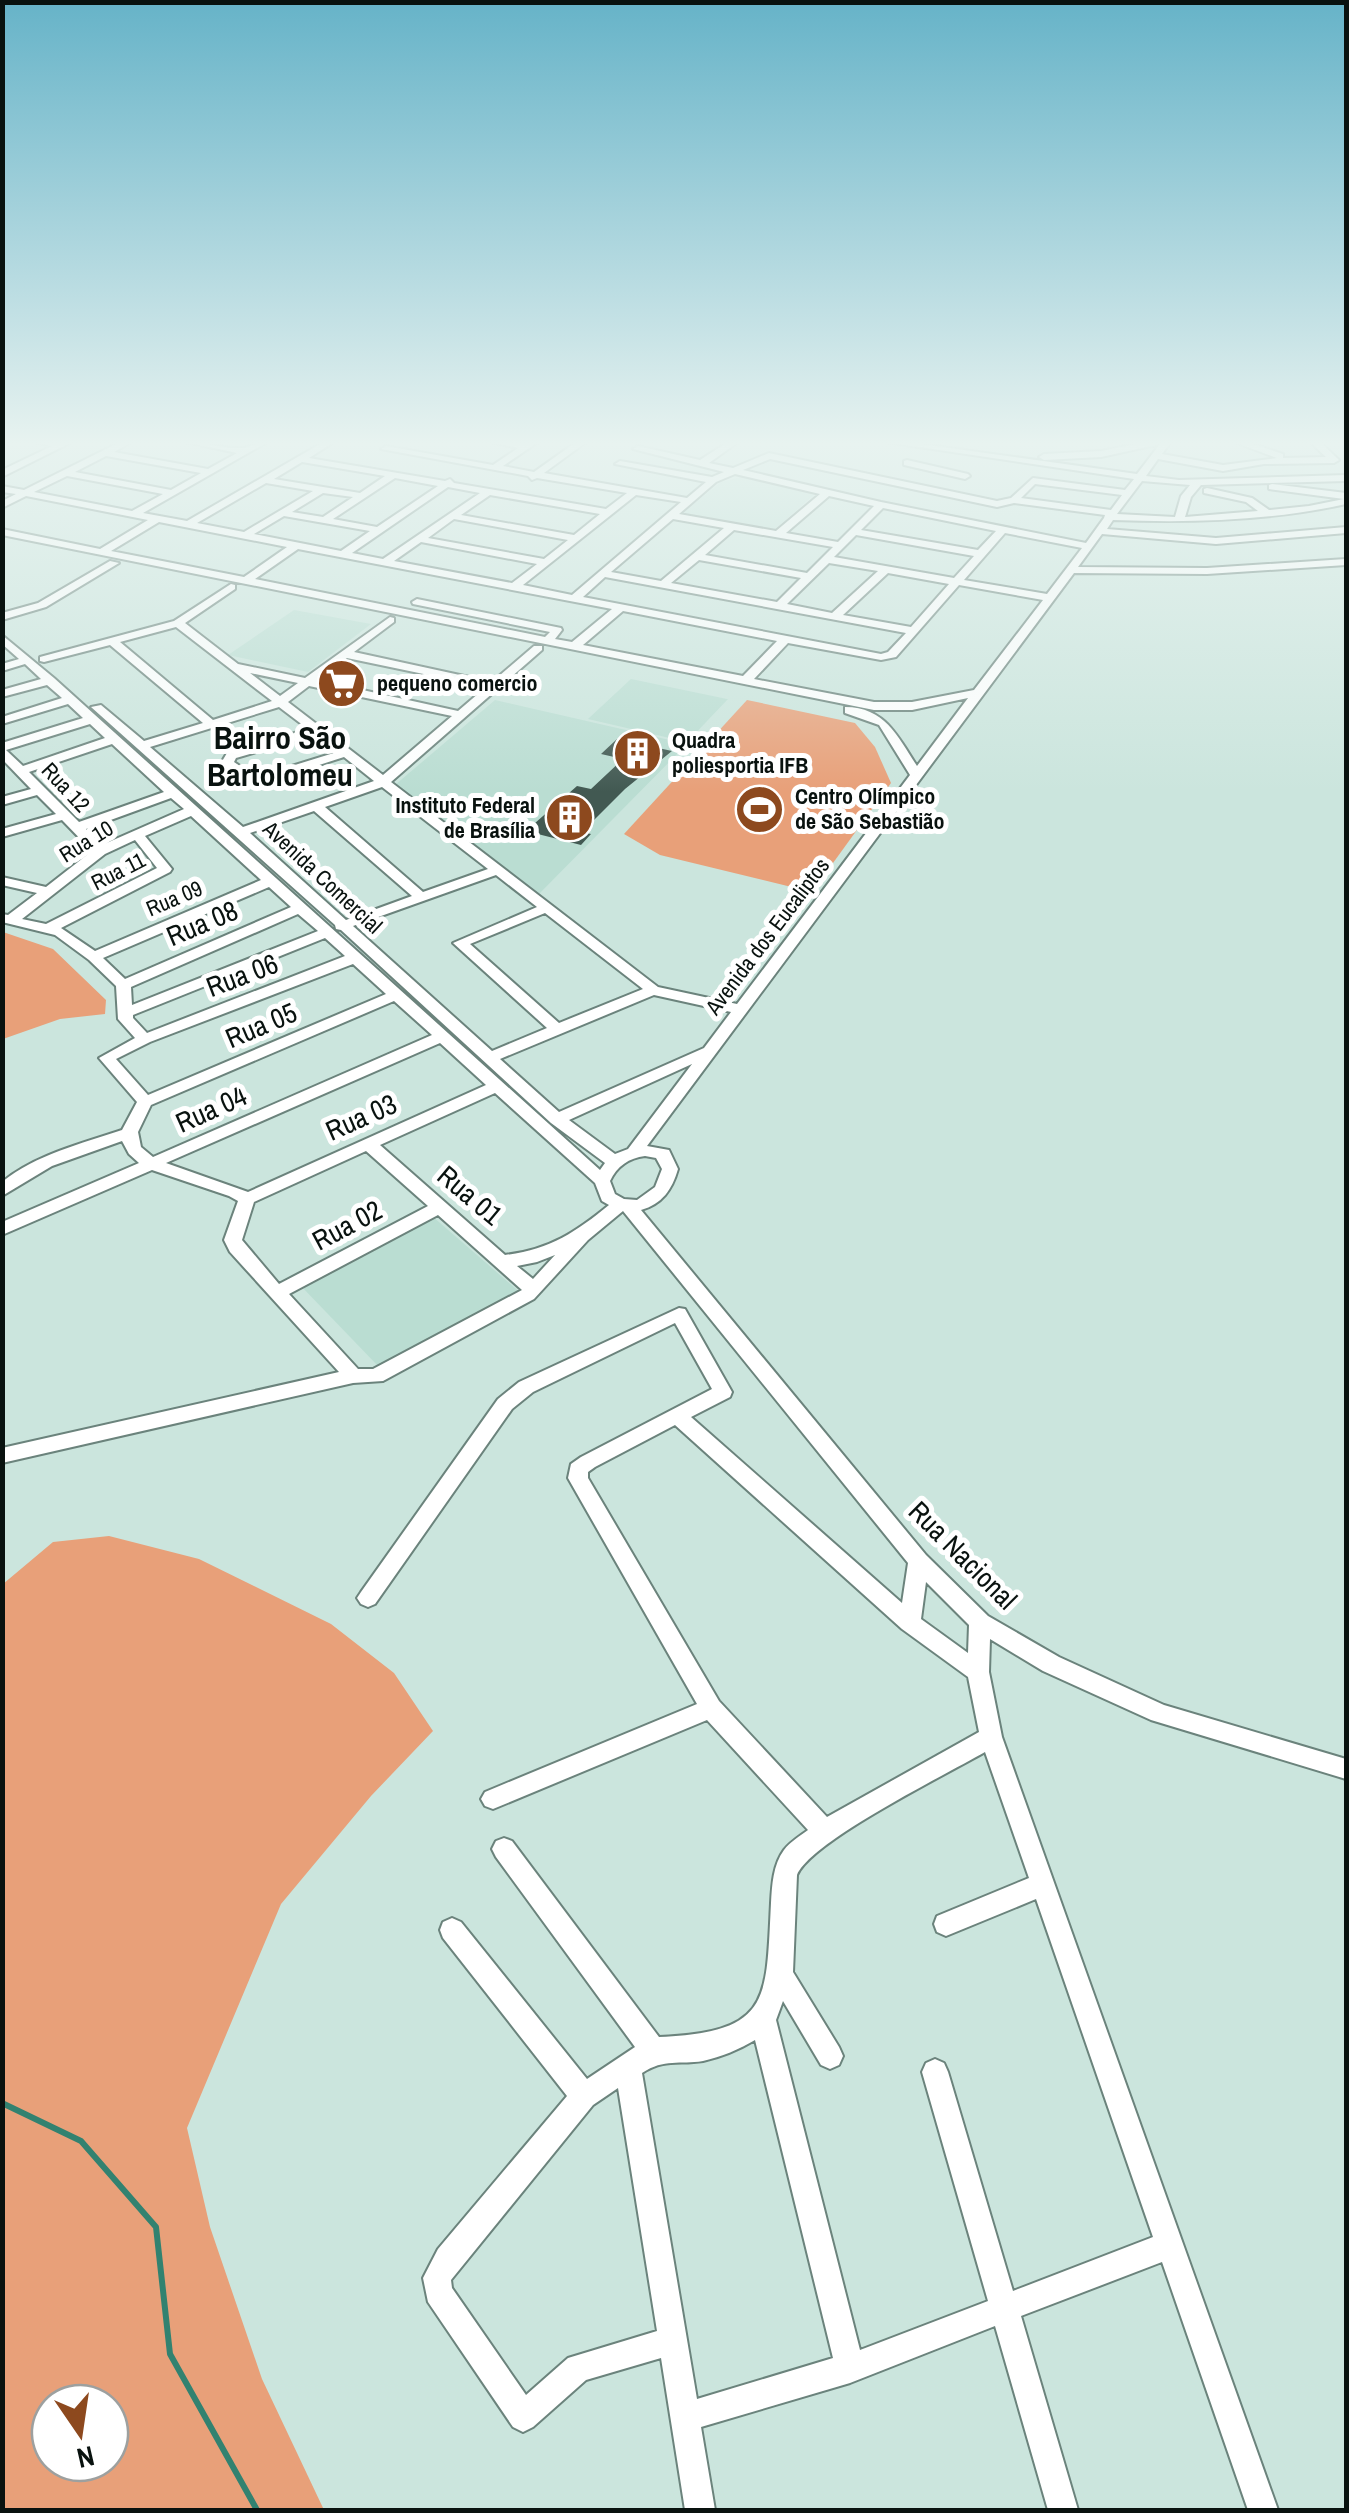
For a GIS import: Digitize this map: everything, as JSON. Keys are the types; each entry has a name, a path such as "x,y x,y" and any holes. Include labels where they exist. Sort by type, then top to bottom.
{"street":[{"path":"2,668 10,638 42,605 104,557"},
{"path":"105,557 143,570 390,620 549,646 574,646 746,680 822,700 882,723 917,776"},
{"path":"106,557 246,581 822,700 895,707 978,692"},
{"path":"246,581 279,557"},
{"path":"360,557 881,657 892,655 977,557"},
{"path":"385,562 392,557"},
{"path":"518,557 544,562"},
{"path":"514,588 550,557"},
{"path":"574,600 624,557"},
{"path":"664,584 695,557"},
{"path":"703,557 808,576"},
{"name":"Avenida dos Eucaliptos","path":"634,1152 1082,557"},
{"path":"1323,557 1330,564"},
{"path":"779,606 826,559 1050,598"},
{"path":"1073,570 1207,571 1346,562"},
{"path":"143,570 155,563"},
{"path":"835,616 885,570"},
{"path":"604,574 914,631"},
{"path":"440,584 452,576"},
{"path":"44,659 178,623 231,587"},
{"path":"402,613 428,594"},
{"path":"706,624 733,598"},
{"path":"241,832 383,782 549,646 556,630 417,602"},
{"path":"574,646 620,608"},
{"path":"142,754 210,724 279,703 390,620"},
{"path":"178,623 653,990 738,1010"},
{"name":"Avenida Comercial","path":"10,638 44,659 107,728"},
{"name":"Avenida Comercial","path":"10,638 71,699 241,832 313,912"},
{"path":"746,680 785,639"},
{"path":"112,640 210,724"},
{"path":"346,654 497,686"},
{"path":"232,666 462,716"},
{"path":"2,694 50,680"},
{"path":"2,721 71,699"},
{"path":"9,759 107,728"},
{"path":"9,759 107,728"},
{"path":"316,731 231,756 227,763 254,782 345,754"},
{"name":"Avenida Comercial","path":"142,754 172,794 271,881 335,929 557,1119 614,1162"},
{"name":"Rua 12","path":"9,759 100,851"},
{"path":"2,801 41,790"},
{"path":"76,828 172,794"},
{"path":"316,806 421,897"},
{"name":"Rua 10","path":"6,920 100,851 193,810"},
{"path":"2,833 64,815"},
{"name":"Rua 11","path":"48,929 164,869 136,834"},
{"path":"124,1014 495,870"},
{"path":"2,881 47,891"},
{"name":"Rua 09","path":"94,957 271,881"},
{"path":"544,909 460,943 559,1031"},
{"name":"Rua 08","path":"122,985 313,912"},
{"path":"6,920 60,932 94,957 122,985 124,1014 145,1040"},
{"name":"Avenida Comercial","path":"349,942 357,957 396,995 602,1181"},
{"name":"Rua 06","path":"145,1102 108,1058 357,957"},
{"path":"490,1058 653,990"},
{"name":"Rua 05","path":"145,1102 396,995"},
{"name":"Rua 04","path":"2,1229 442,1037"},
{"path":"557,1119 710,1050"},
{"name":"Rua 03","path":"247,1199 497,1086"},
{"path":"145,1102 130,1132 131,1144 154,1165 247,1199 233,1240 236,1248 354,1376"},
{"path":"648,1230 650,1203 670,1170 655,1124"},
{"path":"2,1191 38,1166 130,1132"},
{"name":"Rua 01","path":"368,1144 506,1261 534,1290"},
{"path":"624,1206 608,1197 602,1181 614,1162 634,1152 653,1150 663,1154"},
{"path":"506,1261 531,1258 582,1236 624,1206 650,1203"},
{"name":"Rua 02","path":"278,1292 441,1206"},
{"name":"Rua Nacional","path":"624,1206 648,1230 919,1561 980,1622 1051,1664 1159,1713 1346,1768"},
{"path":"2,1456 354,1376 376,1376 534,1290 582,1236"},
{"path":"368,1598 505,1404 526,1387 679,1314 722,1392 588,1462 578,1469 578,1478 712,1708 824,1832"},
{"path":"676,1416 910,1623 978,1672"},
{"path":"910,1623 919,1561"},
{"path":"980,1622 978,1672 991,1737 1263,2510"},
{"path":"493,1799 712,1708"},
{"path":"850,2368 764,2020 780,1974 785,1875 792,1858 824,1832 991,1737"},
{"path":"504,1849 653,2050"},
{"path":"946,1924 1043,1884"},
{"path":"452,1930 584,2096"},
{"path":"780,1974 830,2056"},
{"path":"670,2341 578,2368 523,2417 438,2292 437,2278 448,2259 584,2096 653,2050 702,2048 734,2038 764,2020"},
{"path":"628,2067 700,2510"},
{"path":"935,2072 1063,2510"},
{"path":"685,2417 850,2368 1169,2245"}],"shaded area":[{"path":"294,610 371,624 308,672 228,655"},
{"path":"631,679 728,699 687,742 588,719"},
{"path":"495,700 687,744 536,897 395,785"},
{"name":"Centro Olímpico de São Sebastião","path":"747,700 855,723 875,747 891,783 812,892 660,855 624,834"},
{"path":"3,932 53,949 106,1000 105,1014 60,1019 3,1039"},
{"path":"432,1216 523,1295 379,1367 300,1285"},
{"path":"109,1536 199,1559 331,1624 394,1673 433,1731 371,1796 281,1904 187,2128 210,2227 262,2379 324,2510 3,2510 3,1584 53,1542"}],"building":[{"path":"617,739 672,751 625,789 582,832 591,834 581,845 526,831 577,786 591,789 623,759 601,754"}],"waterway":[{"path":"2,2103 81,2141 156,2227 170,2354 257,2510"}],"place":[{"name":"pequeno comercio","path":"342,683"},
{"name":"Quadra poliesportia IFB","path":"637,753"},
{"name":"Centro Olímpico de São Sebastião","path":"760,809"},
{"name":"Instituto Federal de Brasília","path":"570,818"}],"district":[{"name":"Bairro São Bartolomeu","path":"280,756"}]}
